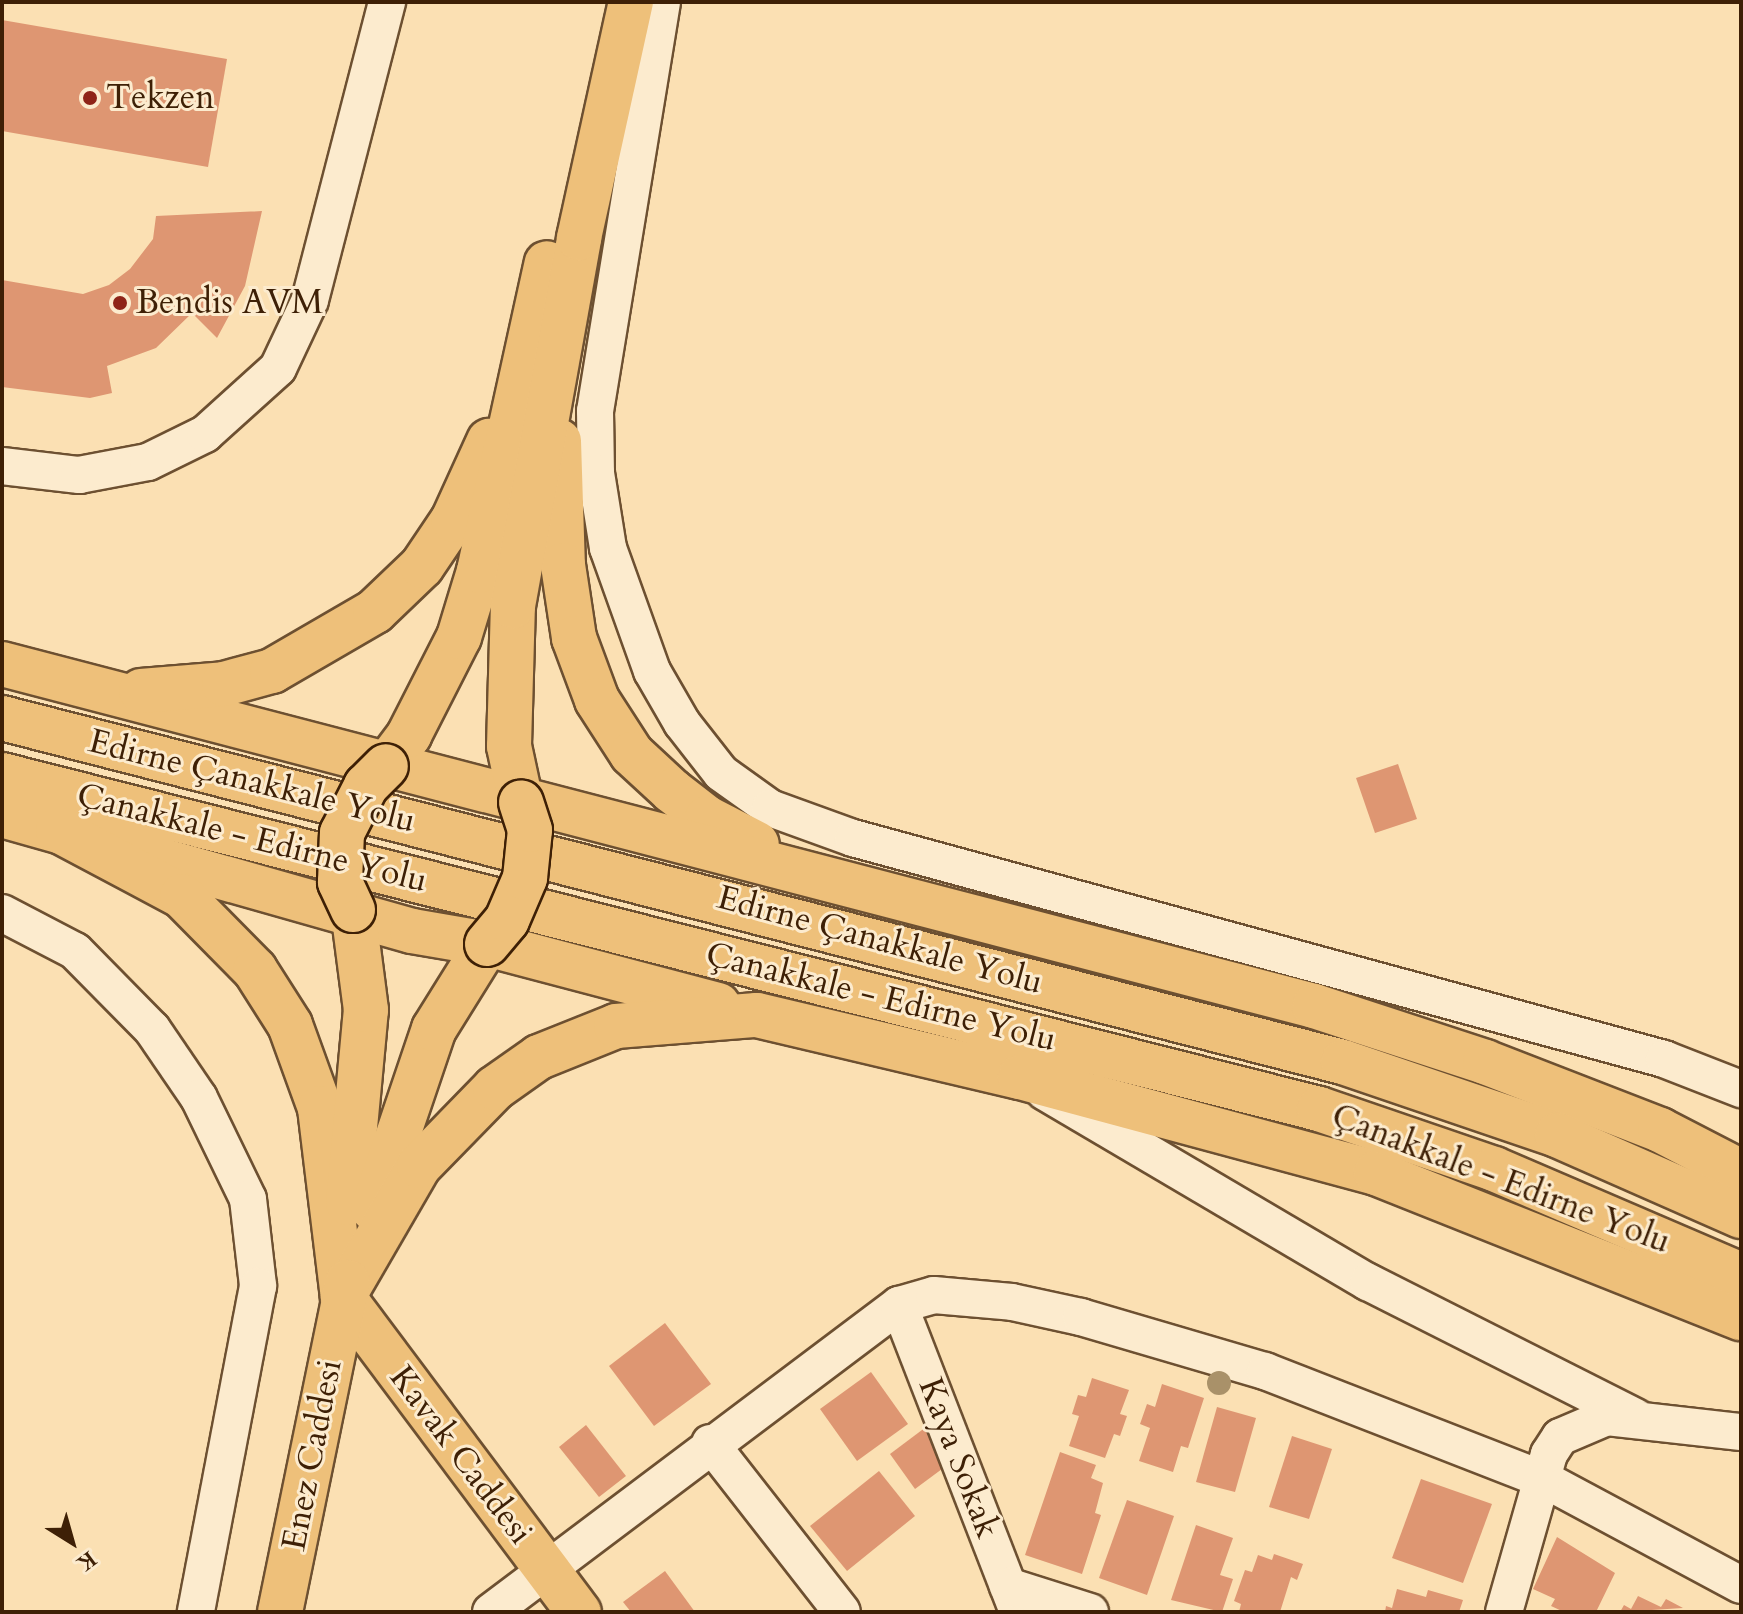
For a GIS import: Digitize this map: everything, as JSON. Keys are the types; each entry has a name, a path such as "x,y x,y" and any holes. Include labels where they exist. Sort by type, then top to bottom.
{"main road":[{"path":"343,1297 434,1029 487,944 507,920 525,878 530,830 509,746 513,606 532,480 544,350 601,2"},
{"path":"343,1297 366,1010 353,910 340,882 342,833 366,786 409,735 459,637 579,238 631,2"},
{"path":"93,691 167,691 272,671 375,611 422,566 453,520 544,350"},
{"path":"544,350 563,565 574,638 597,700 632,754 672,791 707,818 823,877"},
{"path":"2,664 93,691 823,877 1328,1010 1485,1062 1645,1124 1741,1172"},
{"name":"Edirne Çanakkale Yolu","path":"2,718 1343,1062 1557,1135 1741,1216"},
{"name":"Çanakkale - Edirne Yolu","path":"2,775 1319,1109 1494,1169 1741,1275"},
{"path":"2,815 353,910 412,931 487,944 757,1015 1020,1077 1376,1173 1741,1318"},
{"path":"58,830 182,896 255,970 290,1025 320,1108 343,1297"},
{"path":"343,1297 419,1166 495,1088 528,1065 575,1039 616,1026 757,1015"},
{"name":"Kavak Caddesi","path":"343,1297 579,1612"},
{"name":"Enez Caddesi","path":"280,1612 343,1297"}],"street":[{"path":"2,466 79,475 148,462 205,434 278,368 310,300 387,2"},
{"path":"662,2 595,411 596,473 608,548 652,671 682,723 721,773 770,808 853,838 1664,1059 1741,1089"},
{"path":"2,913 75,951 152,1029 199,1098 248,1199 258,1286 196,1612"},
{"path":"1020,1077 1368,1282 1635,1417"},
{"path":"491,1612 545,1567 899,1305 934,1295 970,1297 1081,1317 1265,1371 1545,1480 1741,1585"},
{"name":"Kaya Sokak","path":"899,1305 1013,1599"},
{"path":"1504,1612 1545,1480 1549,1454 1560,1437 1607,1417 1635,1417 1741,1432"},
{"path":"710,1443 842,1612"},
{"path":"1013,1599 1090,1612"}],"building":[{"path":"2,20 227,59 208,167 2,131"},
{"name":"Bendis AVM","path":"262,211 245,286 217,338 192,313 156,348 107,366 112,393 90,398 2,387 2,280 83,294 109,285 130,269 153,239 156,216"},
{"path":"1398,764 1417,819 1375,833 1356,778"},
{"path":"665,1323 711,1384 654,1426 609,1366"},
{"path":"871,1372 908,1424 857,1461 820,1409"},
{"path":"1092,1378 1129,1390 1120,1414 1127,1416 1120,1436 1114,1434 1105,1458 1069,1446 1079,1416 1072,1414 1078,1395 1086,1397"},
{"path":"1162,1384 1204,1398 1188,1448 1181,1446 1173,1472 1139,1461 1150,1428 1140,1424 1147,1404 1155,1407"},
{"path":"1217,1407 1256,1418 1235,1492 1196,1482"},
{"path":"586,1425 626,1476 599,1497 559,1447"},
{"path":"926,1427 942,1469 915,1489 890,1454"},
{"path":"1292,1436 1332,1449 1309,1519 1269,1507"},
{"path":"1060,1452 1096,1465 1091,1478 1103,1483 1095,1513 1101,1515 1082,1574 1025,1555"},
{"path":"879,1471 915,1516 847,1571 810,1526"},
{"path":"1421,1479 1492,1504 1463,1583 1392,1558"},
{"path":"1127,1500 1174,1516 1147,1595 1099,1578"},
{"path":"1196,1525 1233,1538 1220,1575 1233,1579 1222,1612 1171,1600"},
{"path":"1557,1537 1615,1573 1596,1612 1564,1612 1551,1606 1555,1599 1533,1589"},
{"path":"1274,1554 1303,1564 1297,1580 1291,1577 1280,1612 1239,1612 1241,1604 1234,1601 1245,1570 1252,1572 1258,1555 1272,1560"},
{"path":"665,1571 695,1612 631,1612 623,1602"},
{"path":"1397,1589 1426,1597 1428,1590 1463,1600 1459,1612 1385,1612 1386,1606 1392,1608"},
{"path":"1638,1596 1661,1607 1666,1599 1683,1608 1620,1612 1624,1605 1631,1609"}],"place":[{"name":"Tekzen","path":"90,98"},
{"name":"Bendis AVM","path":"120,303"}]}
